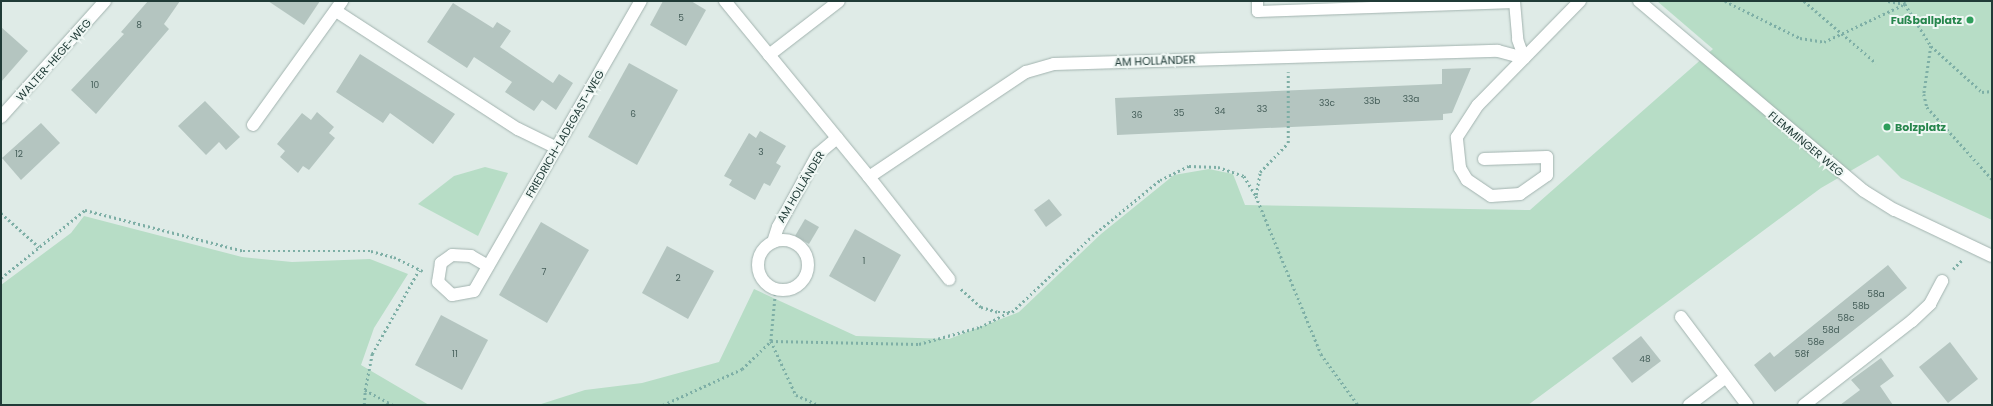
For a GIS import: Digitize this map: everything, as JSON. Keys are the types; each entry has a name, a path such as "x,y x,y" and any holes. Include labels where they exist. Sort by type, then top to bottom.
{"street":[{"name":"WALTER-HEGE-WEG","path":"1,117 105,1"},
{"name":"FRIEDRICH-LADEGAST-WEG","path":"437,276 441,288 458,296 474,291 641,1"},
{"path":"725,1 869,177 949,280"},
{"path":"769,55 839,1"},
{"path":"1484,160 1547,157 1547,175 1520,194 1490,196 1467,180 1456,151 1457,137 1465,121 1580,1"},
{"name":"FLEMMINGER WEG","path":"1639,1 1864,191 1895,210 1992,256"},
{"path":"253,125 339,6 518,129 557,148"},
{"name":"AM HOLLÄNDER","path":"869,177 1026,72 1040,67 1287,57 1498,51 1524,58"},
{"name":"AM HOLLÄNDER","path":"773,242 798,245 807,259 806,272 800,283 793,288 776,289 763,281 758,266 761,252 773,242 778,227 818,154 837,138"},
{"path":"437,276 441,263 452,254 471,256 488,266"},
{"path":"1804,405 1912,321 1930,304 1942,281"},
{"path":"1681,317 1747,405"},
{"path":"1689,405 1726,376"}],"lane":[{"path":"1257,1 1257,11 1514,1 1517,39 1524,58"}],"path":[{"path":"1725,1 1800,38 1824,42 1843,35 1905,4"},
{"path":"1804,1 1876,63"},
{"path":"1888,1 1905,4"},
{"path":"1902,1 1931,46 1982,92 1992,91"},
{"path":"1931,46 1924,94 1927,108 1992,179"},
{"path":"1256,196 1260,172 1288,143 1287,57"},
{"path":"663,405 742,369 771,341 919,344 980,327 1012,312 1092,236 1160,180 1189,166 1218,167 1244,176 1256,196 1321,354 1358,405"},
{"path":"1,278 85,210 243,251 371,251 394,257 419,270 437,276"},
{"path":"1,213 39,247"},
{"path":"1942,281 1973,247"},
{"path":"364,405 365,390 372,354 419,270"},
{"path":"949,280 981,307 998,312 1012,312"},
{"path":"776,289 771,341 796,395 818,405"},
{"path":"365,390 392,405"}],"green space":[{"path":"1657,1 1992,1 1992,220 1901,178 1878,155 1821,188 1528,405 538,405 585,390 642,383 719,362 754,289 856,336 949,339 1019,312 1101,234 1174,175 1209,169 1233,174 1245,205 1530,210 1713,49"},
{"path":"485,167 508,173 478,236 418,204 454,176"},
{"path":"84,216 242,257 292,262 370,259 408,274 374,328 361,365 429,405 1,405 1,285 71,233"}],"building":[{"path":"148,1 180,1 164,24 169,29 96,114 71,90 124,34 121,32"},
{"path":"268,1 320,1 304,25"},
{"path":"663,1 691,1 706,10 686,46 650,25"},
{"path":"453,3 493,28 497,22 511,31 500,47 553,83 559,74 573,83 556,110 542,100 534,111 505,92 512,82 474,57 467,68 427,42"},
{"path":"1,27 28,51 1,82"},
{"path":"360,54 455,114 433,144 390,113 383,123 336,92"},
{"path":"629,63 678,90 637,165 588,137"},
{"path":"1471,68 1452,113 1443,114 1443,120 1117,135 1115,98 1442,84 1442,69"},
{"path":"205,101 240,137 226,150 219,142 206,155 178,126"},
{"path":"317,112 334,127 329,133 335,138 309,170 303,166 298,173 280,157 285,151 277,144 302,113 311,120"},
{"path":"41,123 60,143 21,180 2,158"},
{"path":"760,131 786,146 776,163 781,166 770,186 764,183 755,200 729,185 732,180 724,176 749,133 756,138"},
{"path":"1049,199 1062,215 1046,227 1034,210"},
{"path":"805,219 819,227 809,244 795,236"},
{"path":"541,222 589,250 547,323 499,295"},
{"path":"855,229 901,255 875,302 829,276"},
{"path":"667,246 714,271 688,319 642,293"},
{"path":"1888,265 1907,288 1775,392 1754,365 1770,352 1774,357"},
{"path":"441,315 488,340 462,390 415,365"},
{"path":"1641,336 1661,361 1632,383 1612,358"},
{"path":"1950,342 1978,379 1948,403 1919,367"},
{"path":"1881,358 1894,376 1880,386 1893,405 1840,405 1860,390 1851,380"}],"place":[{"name":"Fußballplatz","path":"1970,20"},
{"name":"Bolzplatz","path":"1887,127"}]}
